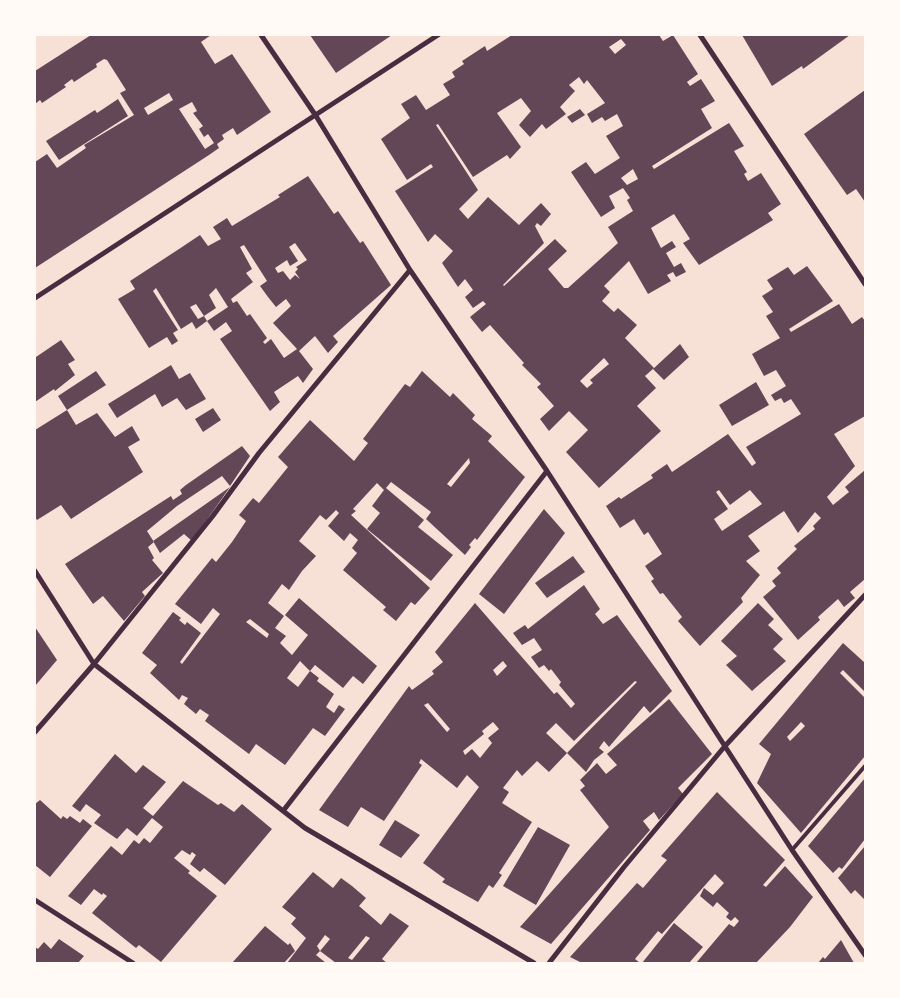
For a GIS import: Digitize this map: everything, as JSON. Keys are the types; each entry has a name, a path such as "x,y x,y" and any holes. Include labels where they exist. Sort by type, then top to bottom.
{"street":[{"path":"261,35 316,116 410,270 547,471 792,850 865,956"},
{"path":"35,298 438,35"},
{"path":"700,35 865,284"},
{"path":"35,732 94,664 212,517 258,453 410,270"},
{"path":"283,811 547,471"},
{"path":"35,571 94,664 306,828 534,963"},
{"path":"549,963 725,746 865,595"},
{"path":"35,900 133,963"}],"lane":[{"path":"792,850 865,766"}],"building":[{"path":"91,35 211,35 201,42 215,64 232,54 271,112 237,135 233,128 222,135 224,139 217,144 219,148 35,268 35,162 47,154 57,168 86,148 84,145 134,115 120,93 126,90 107,60 104,59 96,64 97,67 74,82 72,79 64,85 66,87 42,103 40,100 35,104 35,71","holes":["169,93 173,100 148,115 144,108","192,102 197,111 193,113 203,126 199,129 204,137 208,134 214,143 205,149 179,109"]},
{"path":"310,35 392,35 336,73"},
{"path":"512,35 659,35 663,41 673,35 698,74 687,82 690,86 701,79 715,101 701,109 712,128 652,166 654,169 729,123 744,146 734,151 747,172 744,174 748,181 761,173 781,204 768,213 773,220 699,265 683,243 690,239 674,214 651,228 661,248 672,241 676,247 666,253 674,267 681,263 686,272 676,277 673,272 667,275 671,281 648,294 629,261 604,286 610,292 602,301 614,312 618,308 637,325 625,338 654,368 645,376 656,388 637,406 661,431 599,488 566,452 588,430 569,411 549,431 540,419 554,406 537,387 541,384 522,365 524,363 490,325 482,332 470,317 486,304 483,301 473,308 465,297 473,290 465,279 458,287 442,263 453,251 435,234 428,242 395,191 433,167 431,164 407,180 381,139 410,118 401,104 416,95 426,110 450,95 443,84 455,77 452,72 464,64 462,61 485,46 487,51","holes":["621,39 626,45 615,54 609,47","579,77 584,84 587,80 605,103 587,114 592,123 602,117 605,121 617,114 623,126 606,136 620,158 595,174 586,162 571,172 601,217 615,208 609,196 623,188 630,198 627,200 633,211 608,227 618,243 568,288 564,288 548,269 567,251 555,239 504,286 544,243 535,226 537,223 541,226 551,214 541,203 519,225 488,197 468,219 459,209 478,190 436,125 438,124 473,177 507,155 510,159 521,147 497,113 521,98 531,111 519,125 530,137 542,124 546,129 566,114 560,107 575,91 569,85","633,169 638,179 627,185 621,178","604,358 609,364 590,380 593,383 587,388 580,381"]},
{"path":"742,35 850,35 803,69 802,66 772,86"},
{"path":"865,90 865,202 856,189 847,195 804,134"},
{"path":"118,99 128,116 59,160 46,141 95,110 97,113"},
{"path":"580,109 585,115 572,123 567,117"},
{"path":"308,176 334,214 338,211 360,243 363,241 391,285 333,336 338,342 328,353 315,336 299,351 313,369 303,383 298,376 274,392 280,402 270,411 220,339 232,331 226,322 214,331 207,321 196,329 192,322 181,329 156,288 153,291 178,330 173,333 178,341 172,345 167,337 149,348 118,299 135,289 130,281 200,235 208,246 221,239 213,227 227,218 232,226 280,197 278,195","holes":["295,243 307,260 296,267 298,269 295,272 300,279 295,275 290,280 283,271 278,273 275,268 287,260 290,266 298,261 289,247","244,245 267,281 260,286 268,297 276,307 286,299 291,306 273,323 297,349 284,358 271,339 265,344 263,342 267,338 250,314 247,316 237,301 233,303 231,299 253,282 246,273 252,269 240,247","216,288 228,307 207,321 204,316 216,308 209,295","196,304 204,316 198,319 190,307"]},
{"path":"807,266 833,301 789,329 791,332 839,304 852,324 862,317 865,321 865,416 834,434 855,466 827,497 833,505 849,492 845,487 865,470 865,579 850,592 855,598 844,607 838,599 818,617 820,620 798,640 763,597 776,586 772,581 781,573 777,568 797,549 794,546 815,529 813,526 821,518 815,512 798,533 784,511 748,536 760,551 746,561 760,575 741,598 743,602 700,646 678,621 682,617 663,593 660,594 651,581 654,579 645,566 662,554 648,532 644,535 634,519 620,528 606,506 619,497 621,499 653,478 651,475 667,464 672,472 728,434 752,466 756,463 746,447 801,414 791,399 784,403 781,398 775,401 771,395 786,386 776,370 764,376 752,354 780,338 766,316 773,312 762,296 773,289 767,280 788,267 794,275","holes":["719,490 730,505 750,490 762,504 722,531 714,519 728,509 716,492"]},
{"path":"61,340 75,360 68,364 75,375 55,391 54,389 35,402 35,355 36,357"},
{"path":"680,344 689,357 664,380 653,369"},
{"path":"171,365 179,379 190,373 206,399 186,410 177,398 162,407 155,394 117,418 108,404"},
{"path":"96,371 106,385 67,410 58,396"},
{"path":"422,371 450,397 453,393 475,415 472,419 492,436 488,441 525,477 477,540 475,538 469,545 471,547 465,555 426,519 431,512 391,482 386,488 424,520 418,527 453,555 431,581 367,529 380,513 372,506 384,490 377,483 353,509 356,511 351,515 430,588 415,605 411,602 396,621 383,610 386,607 343,570 357,553 352,548 358,540 350,533 344,541 328,526 339,513 336,510 326,520 320,515 299,541 316,556 302,571 289,590 282,584 268,603 284,616 275,628 286,636 280,643 292,655 308,635 285,615 299,598 377,666 363,684 353,676 343,688 315,665 310,671 319,678 317,681 334,694 326,707 334,713 339,705 345,709 325,736 313,728 285,765 256,744 249,754 205,721 209,715 200,709 196,714 184,704 188,698 182,695 179,700 150,673 157,665 142,653 173,612 181,618 179,620 185,625 187,622 201,633 180,662 182,664 220,614 213,608 201,624 175,604 212,558 216,562 232,542 246,521 239,515 253,498 259,503 288,467 278,457 310,420 354,461 368,443 363,439 405,384 410,387","holes":["469,458 470,463 451,487 447,484","250,619 269,634 267,638 246,622","300,661 310,671 298,687 287,678"]},
{"path":"756,382 769,405 732,426 719,405"},
{"path":"213,408 221,420 203,432 195,419"},
{"path":"67,410 76,425 97,413 115,437 132,426 140,440 128,447 143,472 71,519 61,505 37,520 35,517 35,430"},
{"path":"242,446 250,456 230,486 222,476 177,506 147,531 154,542 148,547 154,558 152,560 163,573 142,592 145,596 124,621 103,596 93,604 65,564 171,496 173,500 182,494 180,490 186,485"},
{"path":"230,487 192,541 184,534 160,553 153,541"},
{"path":"544,509 565,533 504,614 479,594"},
{"path":"573,556 585,572 547,598 535,583"},
{"path":"584,585 600,609 595,614 603,624 617,615 672,691 650,713 644,706 609,747 604,741 599,748 604,752 594,760 586,772 567,753 549,772 537,761 522,776 517,770 503,788 509,792 502,803 532,822 499,873 502,875 493,888 489,885 478,902 442,882 445,879 423,863 479,787 467,775 457,788 421,759 419,763 422,765 384,821 361,807 348,827 319,810 409,686 412,690 434,674 432,671 443,662 435,652 475,603 554,694 557,692 571,708 575,704 559,685 561,682 551,669 549,671 544,665 539,668 531,657 542,650 534,638 522,645 513,633 525,625 528,629","holes":["503,661 507,666 497,676 493,670","635,681 637,682 567,753 546,733 556,723 574,741","428,703 450,729 447,732 424,705","493,722 499,729 488,738 492,743 480,758 472,749 465,755 463,751 484,734 482,731"]},
{"path":"758,603 774,619 768,625 783,639 773,649 786,661 752,691 726,665 737,656 721,641"},
{"path":"35,627 57,660 35,686"},
{"path":"843,643 865,663 865,692 843,670 840,673 865,698 865,756 801,833 757,783 771,754 759,744","holes":["801,722 805,726 790,741 787,737"]},
{"path":"669,699 712,754 678,788 683,794 659,820 654,812 643,821 650,830 551,944 520,927 609,827 580,790 585,786 580,780 597,763 606,774 617,765 607,754"},
{"path":"115,754 136,773 143,765 166,782 143,808 153,816 183,781 218,805 221,803 234,812 242,804 272,829 225,885 204,868 200,872 190,864 196,855 192,852 190,855 182,850 174,858 190,871 188,873 217,896 161,962 139,945 136,948 92,913 107,896 103,893 102,895 94,889 81,905 68,896 111,846 122,855 134,840 139,844 144,838 150,843 163,827 152,818 137,836 127,828 117,839 94,823 101,815 86,804 80,812 72,806"},
{"path":"865,778 865,839 842,869 839,867 833,873 808,846"},
{"path":"717,792 785,860 763,885 766,887 785,866 813,897 790,927 756,963 696,963 729,924 734,927 739,921 735,917 731,921 726,917 729,913 717,902 713,907 700,896 704,888 713,895 724,883 715,874 662,934 658,931 635,959 640,963 582,963 570,957 637,883 643,888 667,860 661,856"},
{"path":"40,800 61,819 63,816 67,819 70,816 80,823 83,819 92,826 50,877 35,865 35,804"},
{"path":"395,820 420,835 401,858 379,845"},
{"path":"538,827 570,845 536,905 503,886"},
{"path":"865,846 865,900 855,890 851,894 838,878"},
{"path":"313,872 333,888 341,878 352,886 366,898 359,906 381,925 390,913 409,926 382,959 387,963 336,963 320,951 316,955 326,963 287,963 306,938 291,924 296,918 282,907","holes":["325,935 330,939 320,951 317,946","366,936 370,938 352,960 348,958"]},
{"path":"674,923 703,947 689,963 642,963"},
{"path":"265,926 288,945 290,943 295,951 284,963 232,963"},
{"path":"59,939 84,956 78,963 35,963 35,947 38,949 44,942 51,949"},
{"path":"841,940 854,963 818,963 823,957 825,959"}]}
